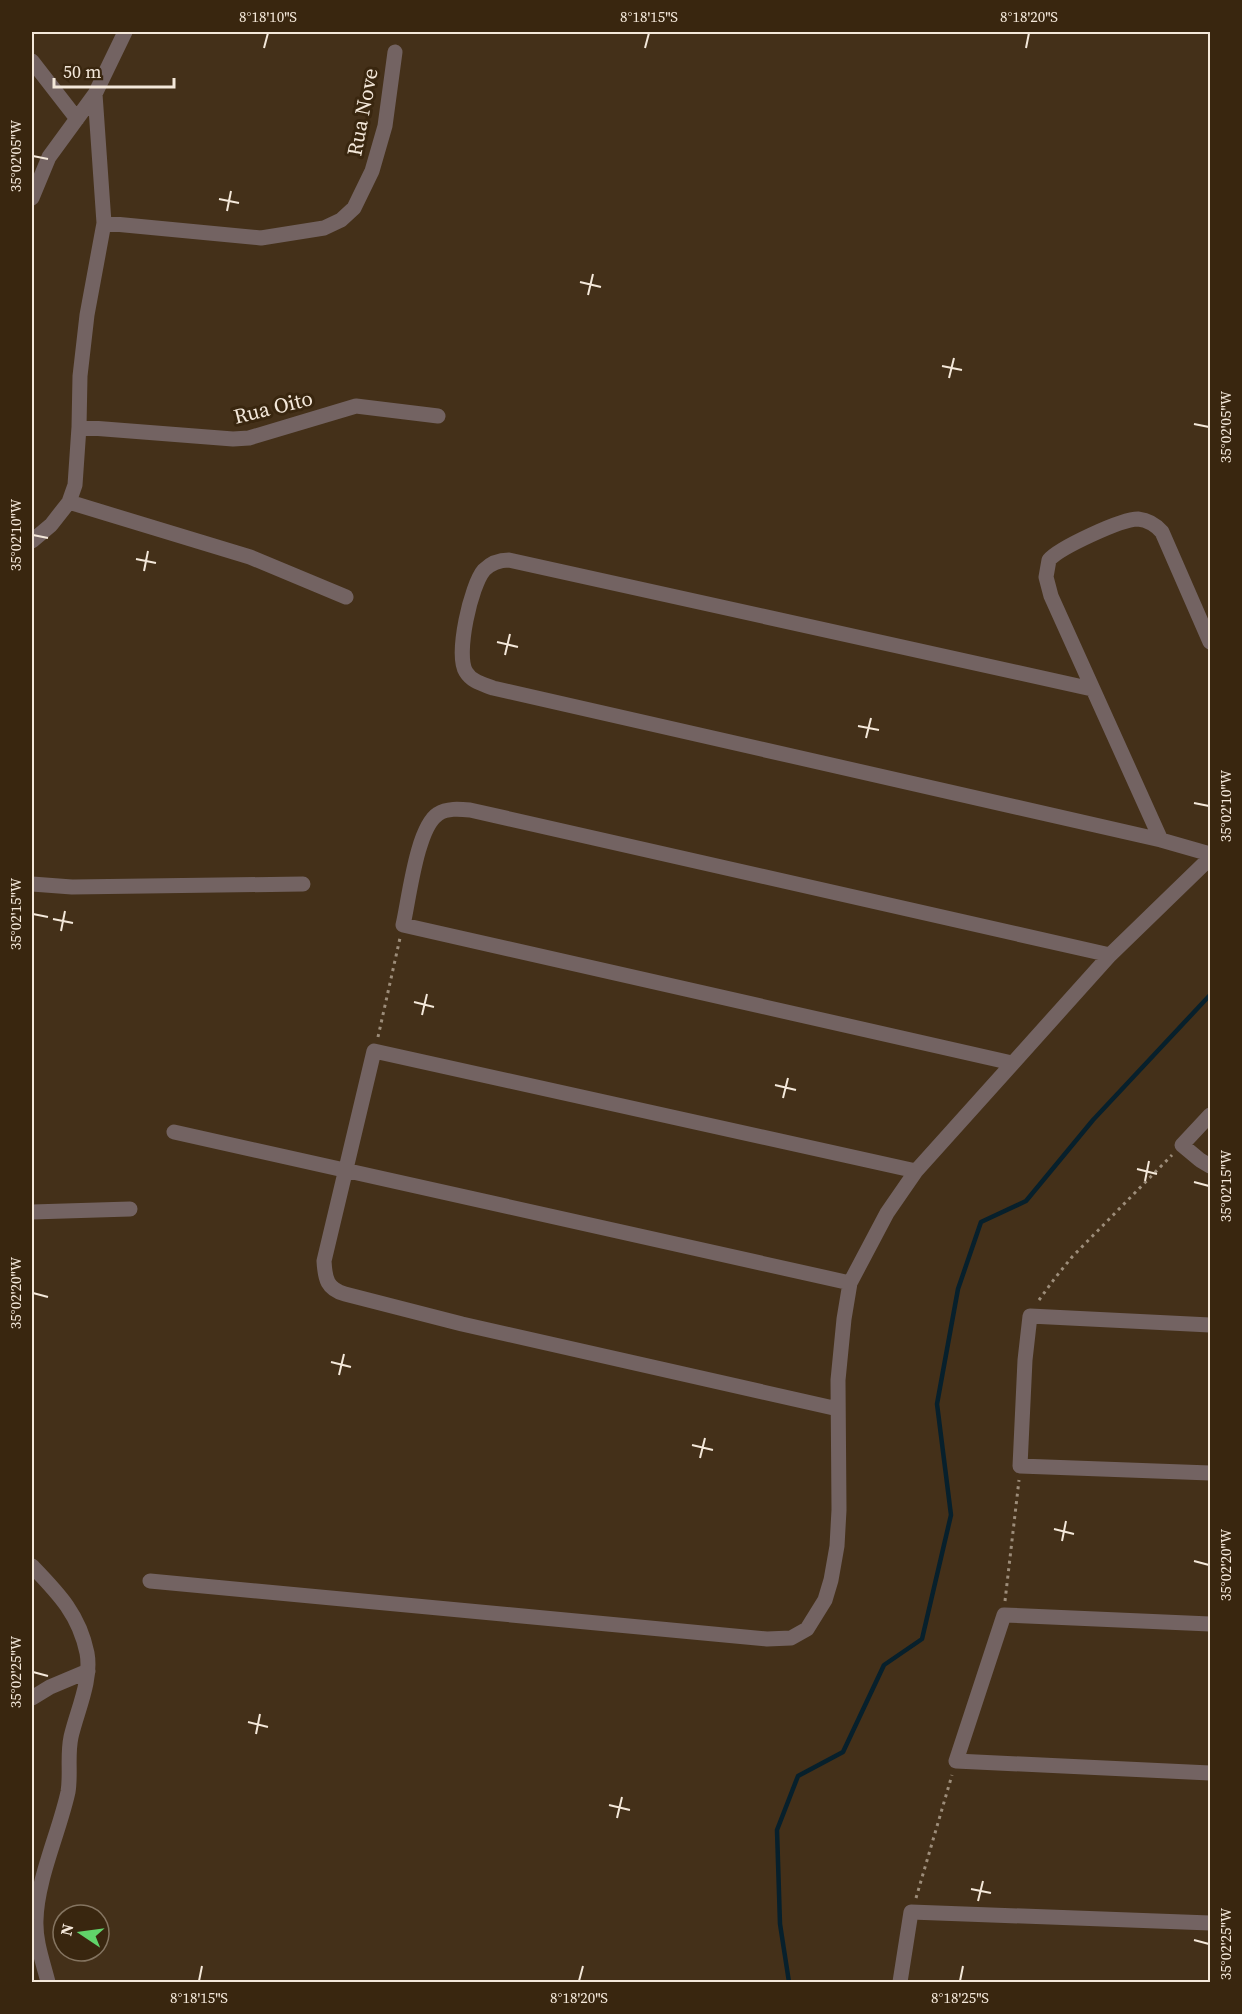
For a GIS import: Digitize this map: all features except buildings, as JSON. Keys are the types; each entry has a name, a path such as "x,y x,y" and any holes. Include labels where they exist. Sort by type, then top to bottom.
{"street":[{"path":"32,198 49,157 95,94 125,32"},
{"name":"Rua Nove","path":"104,223 261,238 324,228 341,220 354,208 372,171 385,126 395,52"},
{"path":"32,61 76,119"},
{"path":"32,541 51,525 69,502 75,485 80,427 80,376 87,315 104,223 95,94"},
{"name":"Rua Oito","path":"80,427 233,440 249,438 356,406 438,416"},
{"path":"69,502 250,557 346,597"},
{"path":"1161,840 1051,596 1046,572 1047,563 1053,555 1104,530 1137,519 1148,522 1159,528 1210,642"},
{"path":"150,1581 767,1639 791,1638 802,1633 813,1622 825,1600 837,1546 840,1354 850,1283 887,1213 916,1171 1110,955 1210,856 1161,840 493,688 475,681 466,672 462,658 462,646 468,614 480,576 492,563 509,560 1092,689"},
{"path":"1012,1063 403,925 422,837 426,827 438,813 460,809 503,816 1110,955"},
{"path":"32,884 72,887 303,884"},
{"path":"838,1409 474,1326 335,1291 327,1283 324,1261 374,1051 916,1171"},
{"path":"1210,1115 1182,1145 1210,1166"},
{"path":"174,1132 850,1283"},
{"path":"32,1212 130,1209"},
{"path":"1210,1325 1030,1316 1025,1360 1020,1466 1210,1473"},
{"path":"32,1566 64,1600 75,1617 87,1653 88,1671 70,1740 67,1795 37,1903 38,1944 48,1983"},
{"path":"1210,1624 1004,1615 956,1761 1210,1773"},
{"path":"32,1698 50,1687 88,1671"},
{"path":"900,1983 911,1912 1210,1923"}],"path":[{"path":"374,1051 403,925"},
{"path":"1030,1316 1044,1292 1072,1257 1182,1145"},
{"path":"1004,1615 1020,1466"},
{"path":"911,1912 956,1761"}],"waterway":[{"path":"789,1982 780,1924 777,1830 798,1776 843,1752 884,1665 922,1639 951,1515 937,1404 958,1289 981,1222 1026,1201 1093,1120 1210,995"}]}
